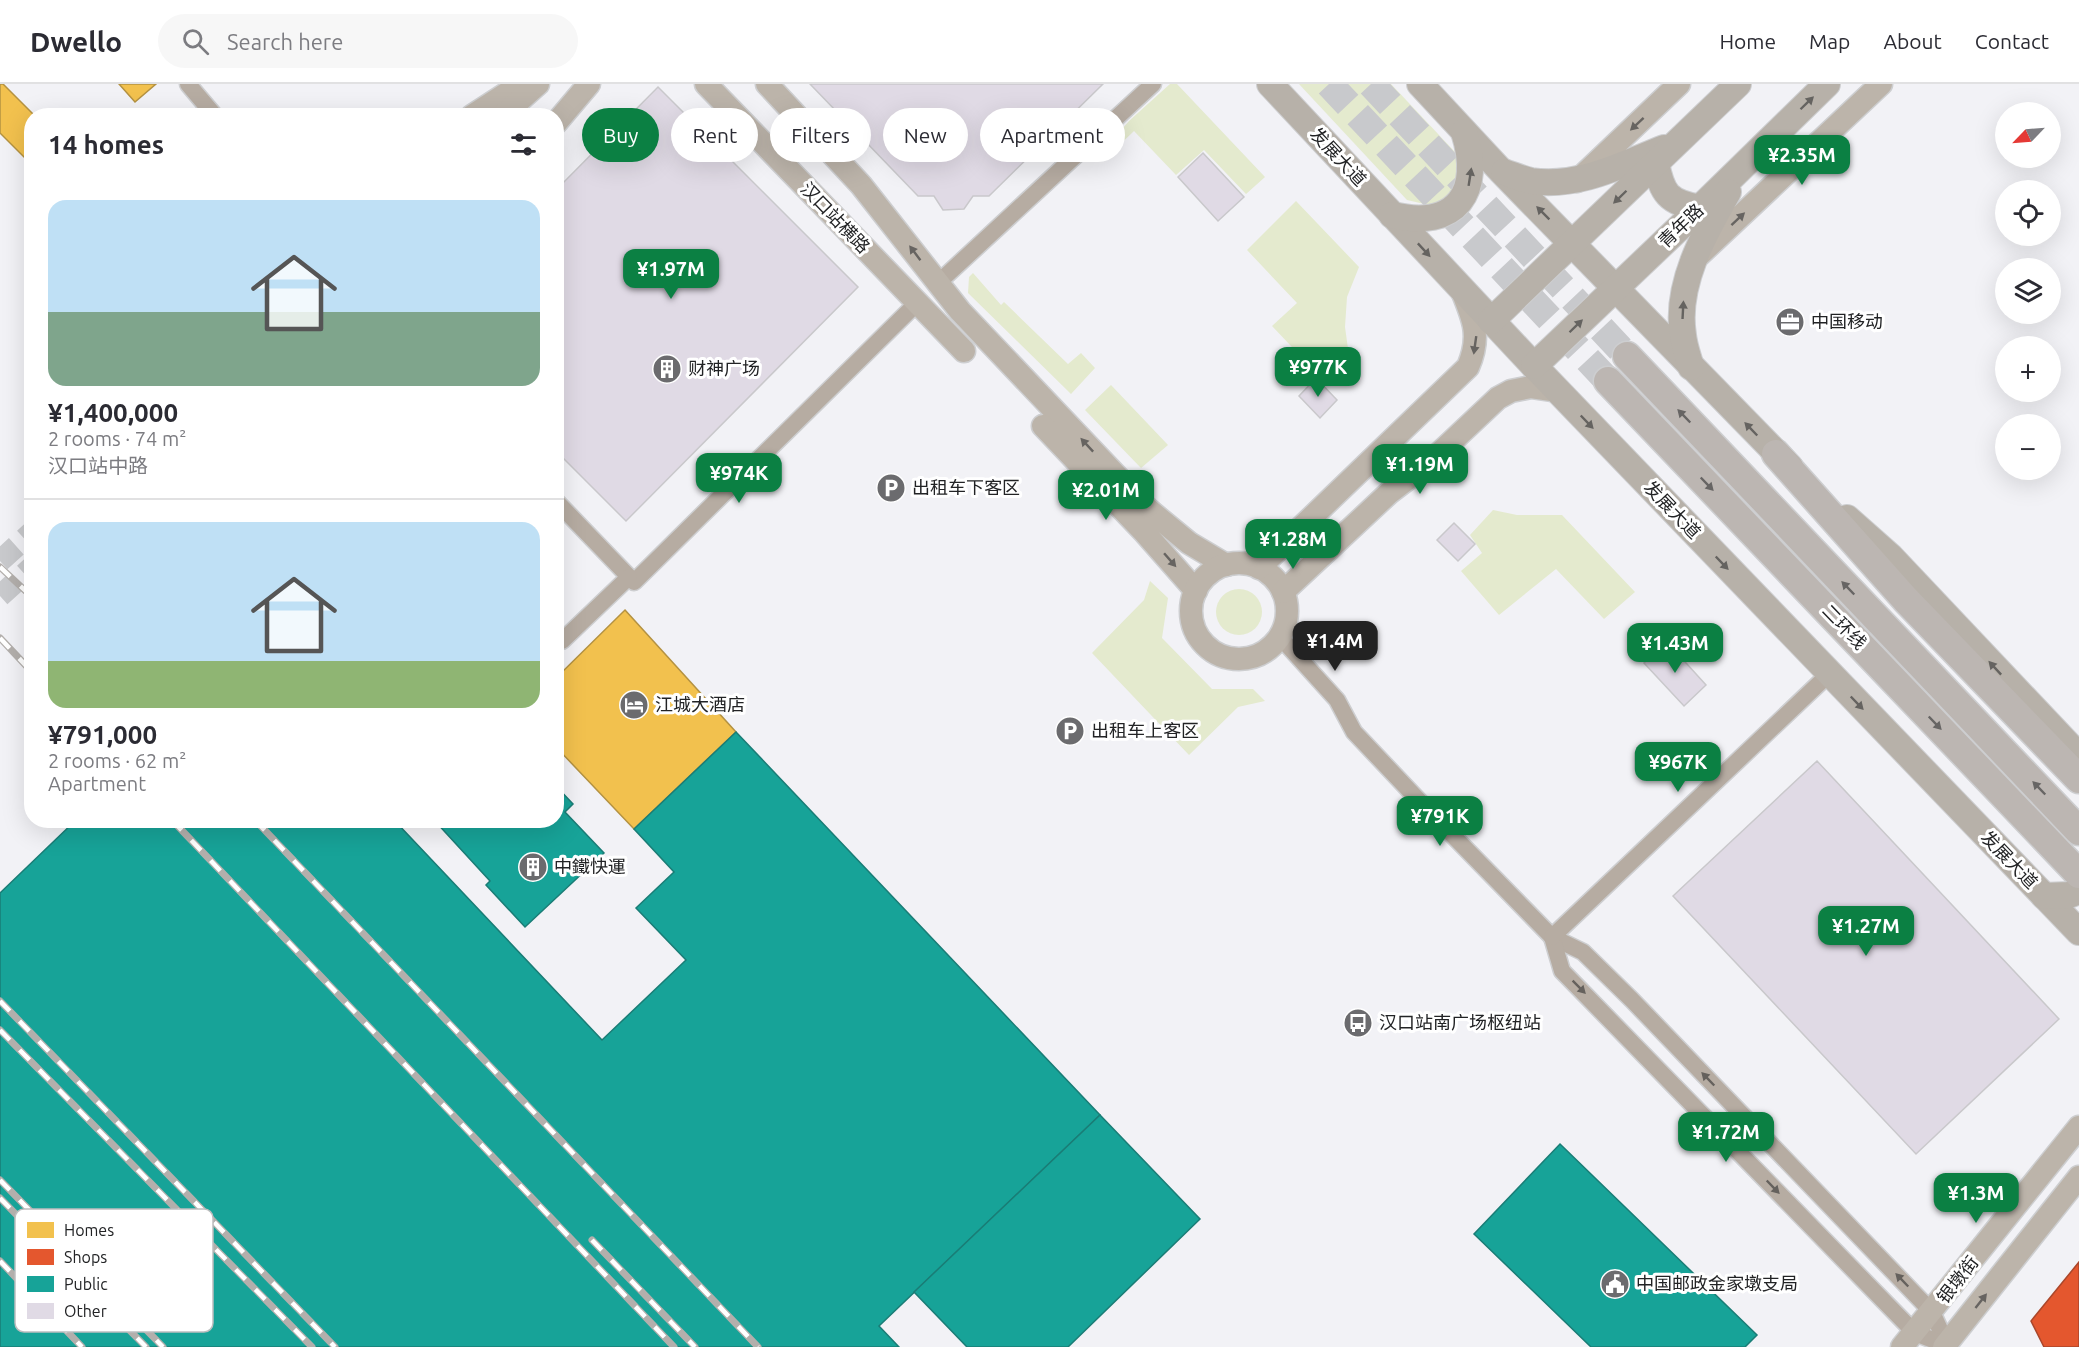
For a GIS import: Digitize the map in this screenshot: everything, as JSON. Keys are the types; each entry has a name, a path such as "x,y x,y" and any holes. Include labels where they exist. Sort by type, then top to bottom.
{"highway":[{"name":"二环线","path":"1627,356 2079,831"},
{"name":"二环线","path":"1608,381 2079,874"},
{"path":"1776,454 1906,600 2079,779"}],"main road":[{"path":"484,108 521,84"},
{"path":"511,108 538,84"},
{"path":"552,108 581,84"},
{"path":"564,114 589,84"},
{"name":"汉口站横路","path":"705,84 964,351"},
{"path":"766,84 861,185 960,311 1149,510 1189,543 1226,565"},
{"name":"发展大道","path":"1270,84 1557,391 2079,932"},
{"path":"1420,84 1501,171 1776,454 1891,557 2079,756"},
{"path":"1577,180 1679,84"},
{"path":"1491,321 1738,84"},
{"name":"青年路","path":"1534,366 1827,84"},
{"name":"青年路","path":"1695,259 1881,84"},
{"path":"1392,215 1410,219 1426,218 1442,214 1456,206 1466,193 1472,165 1464,131"},
{"path":"1501,171 1528,180 1553,183 1577,180 1678,142"},
{"path":"1691,367 1683,335 1684,290 1707,230 1746,162"},
{"path":"1656,163 1665,192 1672,200 1682,205 1700,208"},
{"path":"1259,568 1468,367 1475,351 1476,333 1471,312 1461,290"},
{"path":"1283,592 1389,494 1431,461 1498,398 1512,390 1531,387 1557,391"},
{"path":"1043,426 1145,532 1196,591"},
{"path":"1237,563 1259,568 1277,582 1283,592 1287,615 1280,637 1272,647 1248,659 1235,659 1217,653 1202,641 1195,629 1192,603 1196,591 1203,579 1226,565 1237,563"},
{"path":"2044,896 2069,895 2079,891"},
{"name":"银墩街","path":"1909,1340 2079,1127"},
{"name":"银墩街","path":"1946,1346 2079,1177"}],"street":[{"path":"188,84 208,108"},
{"path":"938,284 1154,84"},
{"path":"564,509 634,582 917,303"},
{"path":"564,640 629,577"},
{"path":"1280,637 1337,700 1354,732 1552,937 1583,952 1932,1312 1946,1346"},
{"path":"1552,937 1829,674"},
{"path":"1552,937 1562,971 1909,1340 1946,1346"}],"green space":[{"path":"1170,84 1177,84 1265,177 1246,194 1204,150 1176,175 1134,131 1125,140 1125,126"},
{"path":"1299,84 1391,84 1455,152 1459,175 1456,190 1433,206 1407,200"},
{"path":"1296,201 1359,267 1347,297 1345,327 1350,363 1328,385 1272,326 1297,303 1247,250"},
{"path":"973,273 1001,305 1004,302 1068,364 1081,353 1095,368 1071,394 968,293 969,277"},
{"path":"1111,385 1168,445 1141,468 1085,410"},
{"path":"1493,510 1517,515 1562,515 1635,592 1604,619 1556,569 1499,615 1461,571 1482,553 1470,535"},
{"path":"1150,581 1168,598 1162,638 1212,689 1253,689 1265,701 1238,707 1189,755 1092,653 1144,600"},
{"path":"1239,589 1255,596 1262,612 1255,628 1239,635 1223,628 1216,612 1223,596"}],"building: Homes":[{"path":"0,84 3,84 27,108 24,108 24,157 0,133"},
{"path":"119,84 156,84 135,102"},
{"name":"江城大酒店","path":"625,610 736,732 634,829 564,755 564,670"}],"building: Shops":[{"path":"2079,1262 2079,1347 2044,1347 2031,1321"}],"building: Public":[{"path":"736,732 1100,1115 879,1326 899,1347 0,1347 0,893 68,828 402,828 602,1040 686,960 636,908 674,872 634,829"},
{"name":"中鐵快運","path":"564,794 573,804 565,812 604,853 525,927 486,885 490,881 441,828 564,828"},
{"path":"1100,1115 1200,1219 1068,1347 967,1347 914,1292"},
{"name":"中国邮政金家墩支局","path":"1560,1144 1757,1335 1745,1347 1591,1347 1474,1234"}],"building: Other":[{"path":"810,84 1103,84 1079,108 980,108 980,162 1024,162 989,196 973,196 964,209 943,210 934,196 918,196 885,162 968,162 968,108 883,108 883,160 871,147 871,108 833,108"},
{"name":"财神广场","path":"658,87 679,108 671,108 671,162 733,162 858,287 626,521 564,459 564,182 584,162 659,162 659,108 637,108"},
{"path":"1203,153 1244,197 1218,221 1178,177"},
{"path":"1316,378 1337,400 1320,418 1299,396"},
{"path":"1454,523 1475,544 1458,561 1437,540"},
{"path":"1667,642 1706,685 1684,706 1644,663"},
{"path":"1817,761 2059,1019 1916,1154 1673,896"}],"tunnel":[{"path":"1329,84 1608,381"},
{"path":"1371,84 1627,356"},
{"path":"0,561 24,539"},
{"path":"0,596 24,574"}],"railway":[{"path":"0,567 24,590"},
{"path":"0,638 24,664"},
{"path":"180,828 674,1347"},
{"path":"263,828 758,1347"},
{"path":"0,1001 201,1209"},
{"path":"0,1030 176,1209"},
{"path":"0,1180 28,1209"},
{"path":"0,1198 15,1213"},
{"path":"213,1221 335,1347"},
{"path":"592,1240 695,1347"},
{"path":"213,1246 312,1347"},
{"path":"0,1261 15,1277"},
{"path":"68,1332 82,1347"},
{"path":"131,1332 146,1347"},
{"path":"148,1332 163,1347"}],"place":[{"name":"中国移动","path":"1790,322"},
{"name":"财神广场","path":"667,369"},
{"name":"出租车下客区","path":"891,488"},
{"name":"江城大酒店","path":"634,705"},
{"name":"出租车上客区","path":"1070,731"},
{"name":"中鐵快運","path":"533,867"},
{"name":"汉口站南广场枢纽站","path":"1358,1023"},
{"name":"中国邮政金家墩支局","path":"1615,1284"}]}
